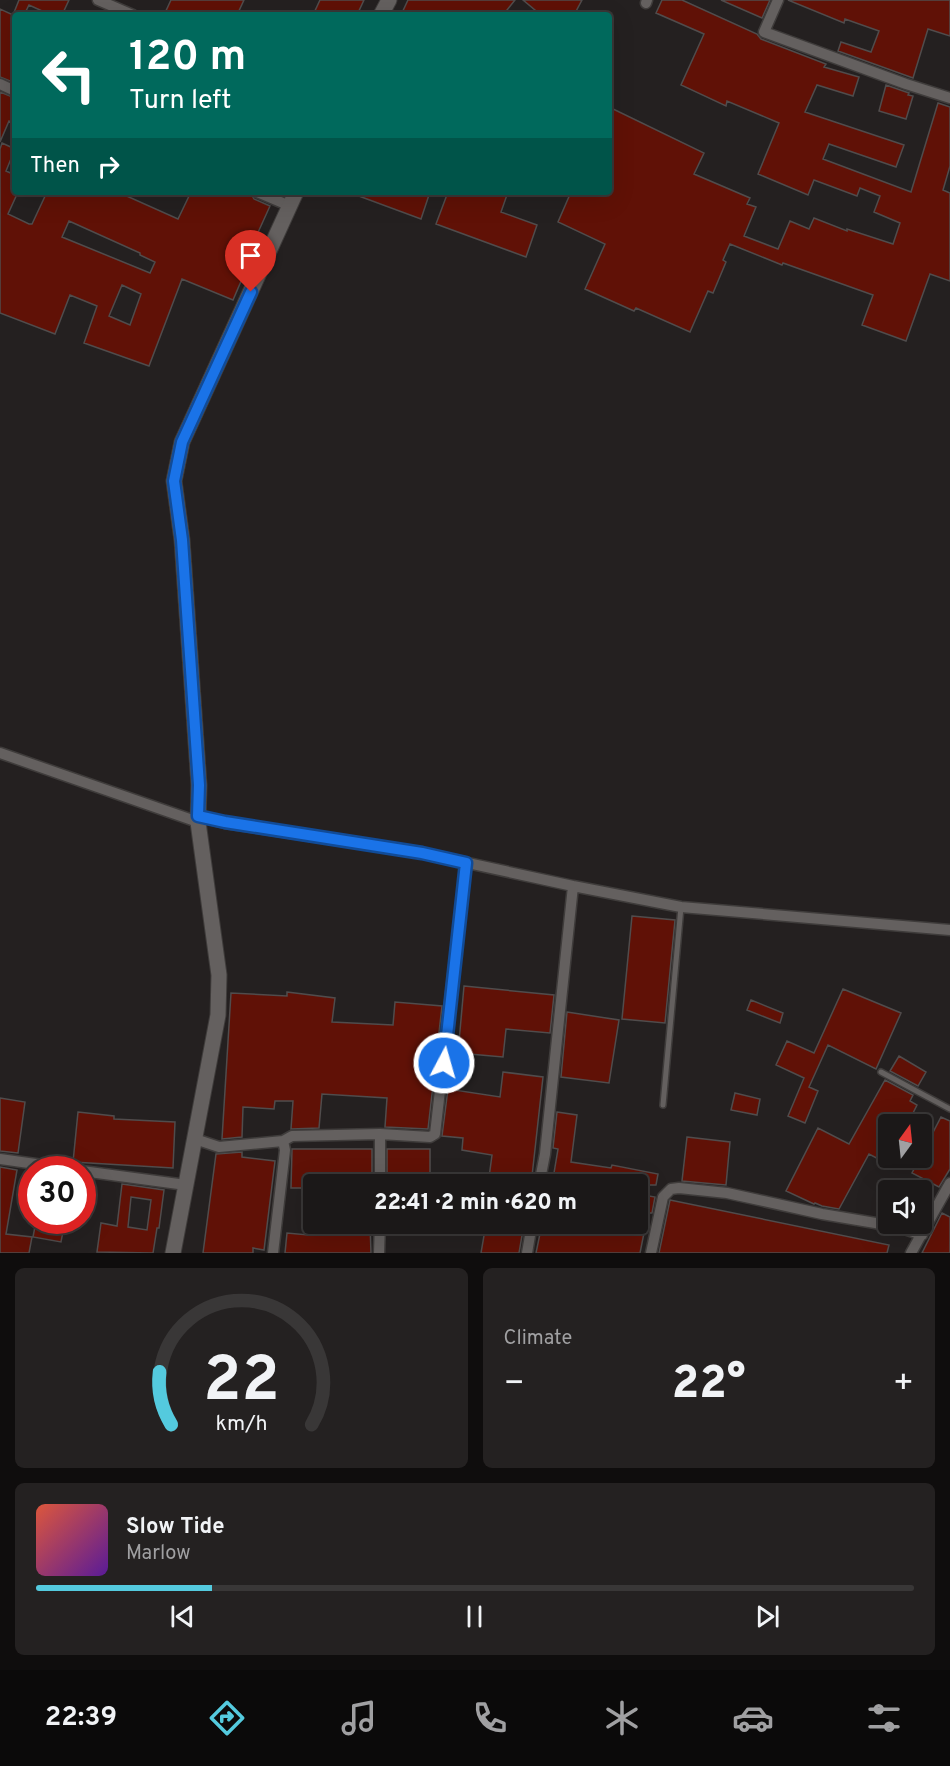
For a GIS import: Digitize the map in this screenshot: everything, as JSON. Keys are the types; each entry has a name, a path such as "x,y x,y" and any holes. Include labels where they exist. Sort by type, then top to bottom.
{"street":[{"path":"98,0 126,12"},
{"path":"778,0 764,32 950,98"},
{"path":"173,1253 218,1015 219,975 198,819 199,785 182,552 174,481 182,442 293,199 272,195"},
{"path":"0,753 198,819 422,853 681,907 950,930"},
{"path":"195,1139 219,1146 283,1141 292,1136 380,1134 430,1137 435,1134 466,863"},
{"path":"541,1174 573,886"},
{"path":"380,1134 380,1174"},
{"path":"273,1253 285,1150 283,1141"},
{"path":"0,1159 18,1162"},
{"path":"96,1173 186,1185"},
{"path":"911,1253 947,1196 950,1183"},
{"path":"651,1253 663,1197 671,1189 679,1188 727,1193 822,1214 899,1227 922,1235"},
{"path":"379,1253 380,1234"},
{"path":"527,1253 530,1234"}],"lane":[{"path":"663,1105 681,907"},
{"path":"881,1072 950,1109"}],"building":[{"path":"19,0 69,0 63,12 44,12 29,5 26,12 14,12"},
{"path":"171,0 244,0 238,12 165,12"},
{"path":"320,0 364,0 358,12 314,12"},
{"path":"408,0 515,0 505,12 402,12"},
{"path":"523,0 582,0 576,12 537,12"},
{"path":"662,0 682,0 757,34 761,39 826,64 824,67 859,77 853,96 817,85 805,112 904,145 896,167 829,144 823,159 911,192 938,103 950,107 950,166 943,190 950,193 950,281 930,274 906,341 862,325 873,295 783,263 782,265 730,244 723,260 726,262 713,293 708,291 690,332 585,289 605,244 558,222 570,195 612,195 612,108 704,153 694,174 750,198 747,204 756,207 744,236 778,249 790,221 809,229 814,218 847,231 847,229 893,244 900,223 874,212 880,196 860,188 857,196 814,180 808,195 758,174 779,123 727,101 726,106 681,85 704,34 656,13"},
{"path":"721,0 770,0 762,18"},
{"path":"788,0 950,0 950,36 928,29 913,78 838,51 841,42 871,52 879,31 845,19 844,23"},
{"path":"0,9 12,15 12,82 0,77"},
{"path":"886,85 913,96 906,119 879,111"},
{"path":"0,92 12,97 12,122 9,121 0,142"},
{"path":"2,143 12,148 12,156 6,171 12,174 12,195 17,195 8,214 29,224 32,224 46,195 124,195 178,219 190,195 252,195 254,199 270,206 250,250 254,251 233,300 182,279 149,366 84,343 97,306 70,295 55,334 0,313 0,149","holes":["69,221 155,262 150,273 62,237","122,285 141,294 130,325 109,316"]},
{"path":"356,195 429,195 421,219"},
{"path":"447,195 507,195 501,212 537,225 526,257 436,224"},
{"path":"632,916 675,920 665,1023 622,1019"},
{"path":"464,986 554,995 550,1033 506,1029 503,1057 458,1053"},
{"path":"843,989 901,1013 876,1069 828,1045 809,1087 818,1091 805,1123 788,1116 804,1078 776,1065 787,1041 814,1053"},
{"path":"287,992 335,998 332,1022 393,1025 395,1002 442,1006 428,1129 385,1127 387,1098 322,1094 319,1128 291,1129 293,1101 275,1101 274,1109 243,1107 242,1137 222,1139 231,993 287,996"},
{"path":"751,1000 783,1013 780,1023 747,1010"},
{"path":"567,1012 619,1020 609,1083 561,1077"},
{"path":"899,1056 926,1072 918,1086 890,1071"},
{"path":"503,1072 543,1077 532,1174 489,1174 492,1155 462,1150 463,1138 442,1136 448,1089 500,1097"},
{"path":"885,1080 913,1095 910,1101 917,1105 912,1114 878,1114 878,1159 869,1154 839,1209 814,1204 786,1191 818,1128 849,1144"},
{"path":"735,1093 760,1099 757,1115 731,1110"},
{"path":"0,1098 25,1102 18,1153 0,1151"},
{"path":"78,1112 114,1116 114,1119 175,1122 173,1168 96,1163 96,1156 74,1156"},
{"path":"557,1112 577,1115 571,1162 611,1168 612,1165 658,1174 656,1185 648,1185 648,1174 554,1174 558,1149 553,1148"},
{"path":"941,1117 950,1121 950,1169 939,1187 932,1183 932,1180 926,1180 912,1173 915,1168 932,1168 932,1134"},
{"path":"687,1137 730,1142 726,1185 682,1181"},
{"path":"292,1149 372,1149 372,1174 303,1174 303,1188 291,1188"},
{"path":"387,1149 430,1149 430,1174 387,1174"},
{"path":"242,1152 242,1157 275,1161 264,1250 253,1248 253,1253 203,1253 216,1154"},
{"path":"0,1167 17,1170 6,1234 32,1237 29,1253 0,1253"},
{"path":"122,1184 164,1190 153,1253 97,1252 101,1223 117,1226","holes":["131,1197 151,1200 147,1230 128,1227"]},
{"path":"648,1196 655,1197 652,1213 648,1213"},
{"path":"670,1200 889,1245 887,1253 659,1253"},
{"path":"942,1213 950,1217 950,1253 922,1253"},
{"path":"287,1233 370,1234 371,1253 285,1253"},
{"path":"34,1234 63,1234 61,1242 33,1237"},
{"path":"484,1234 522,1234 519,1253 481,1253"},
{"path":"540,1234 644,1234 640,1253 536,1253"}],"route":[{"path":"251,292 182,442 174,481 182,540 199,785 198,816 422,853 466,863 444,1063"}]}
